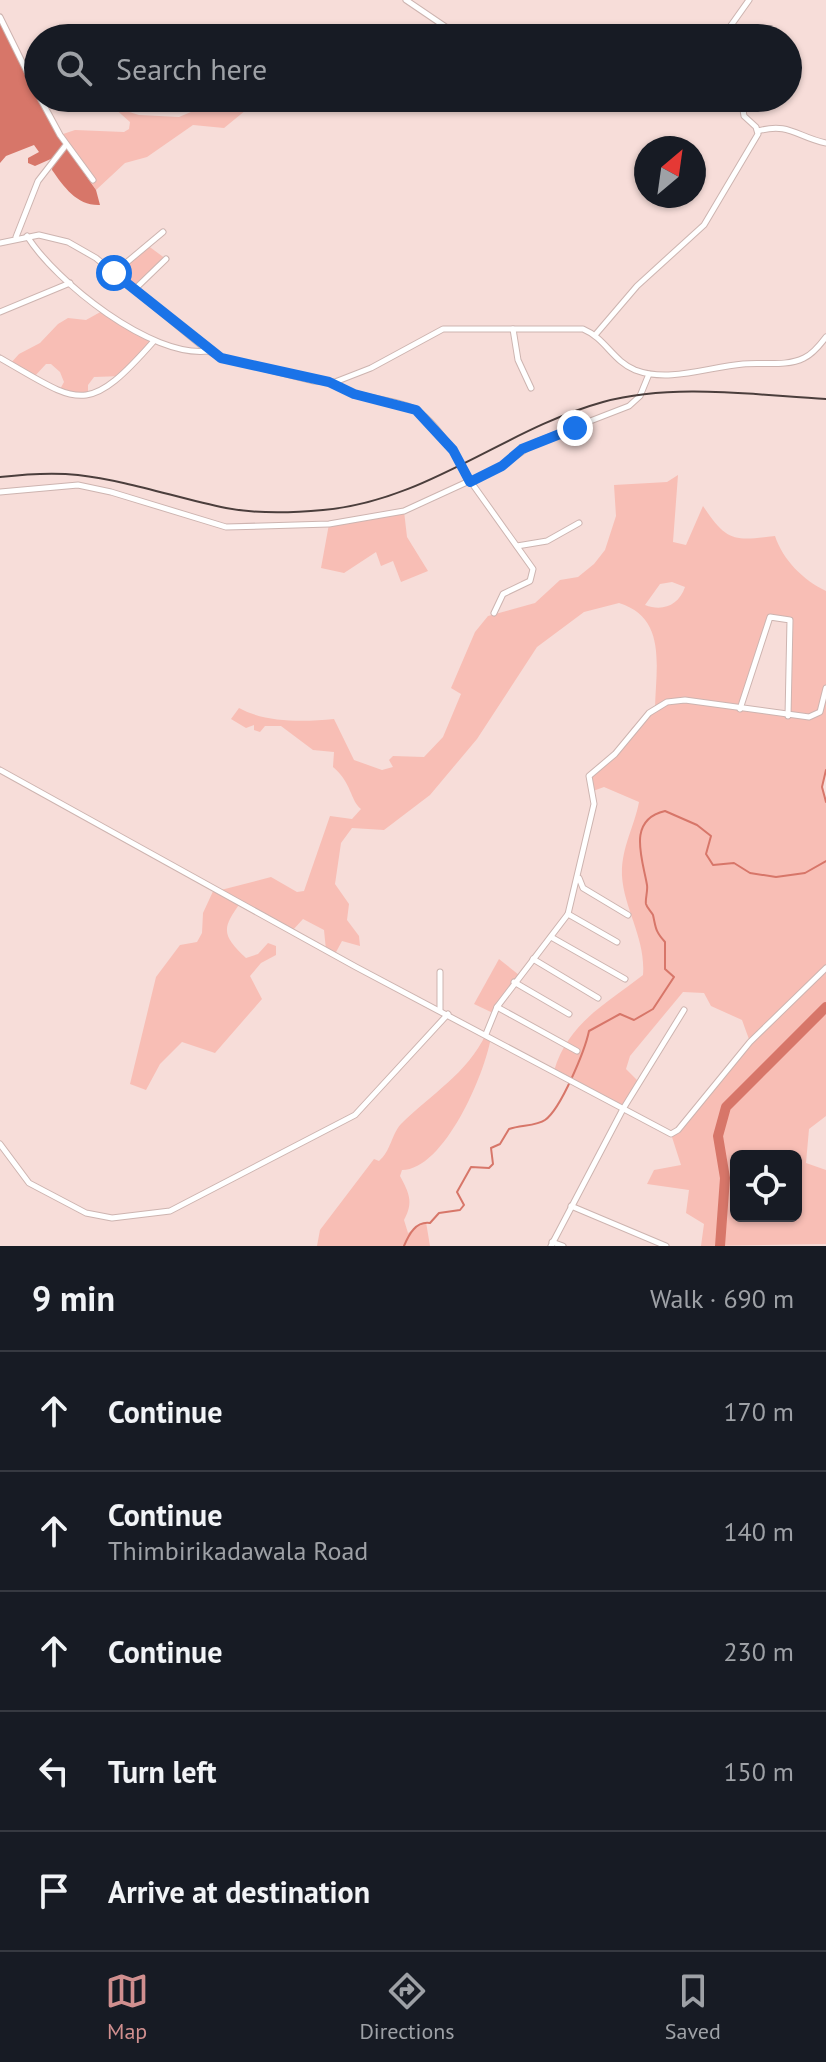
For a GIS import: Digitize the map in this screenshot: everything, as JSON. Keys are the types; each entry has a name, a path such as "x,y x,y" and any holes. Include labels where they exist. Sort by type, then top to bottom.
{"street":[{"path":"406,0 441,24"},
{"path":"732,24 749,0"},
{"path":"0,17 24,66"},
{"path":"48,112 66,145 93,180"},
{"path":"743,112 758,131"},
{"path":"758,131 783,127 802,137 826,143"},
{"path":"596,334 637,286 704,225 758,131"},
{"path":"15,238 38,181 66,145"},
{"path":"114,273 163,232"},
{"path":"0,243 39,235 68,242 135,289 206,352"},
{"path":"27,236 39,256 71,283 153,342 329,382 354,394 416,410 453,450 534,576 503,594 494,613"},
{"path":"135,289 166,259"},
{"path":"0,312 71,283"},
{"path":"329,382 406,353 443,329 583,329 596,334 622,364 649,374 691,374 721,366 793,361 812,353 826,337"},
{"path":"513,329 518,360 531,388"},
{"path":"0,358 58,393 82,396 115,383 153,342"},
{"path":"0,492 57,486 95,487 226,527 263,529 382,517 404,511 471,482 502,466 536,442 629,406 640,396 649,374"},
{"path":"517,546 547,541 579,523"},
{"path":"740,709 770,617 790,620 788,716"},
{"path":"486,1034 497,1007 514,982 568,914 594,804 589,776 615,754 632,728 667,702 685,700 788,716 816,715 822,708 826,688"},
{"path":"0,770 674,1134 750,1042 826,968"},
{"path":"578,877 583,888 628,915"},
{"path":"568,914 617,942"},
{"path":"551,937 625,979"},
{"path":"533,959 598,998"},
{"path":"440,972 440,1010"},
{"path":"514,982 569,1014"},
{"path":"497,1007 577,1051"},
{"path":"563,1246 552,1244 623,1109 684,1010"},
{"path":"0,1144 29,1183 86,1213 112,1218 170,1211 355,1115 448,1014"},
{"path":"571,1206 666,1246"}],"shaded area":[{"path":"0,20 24,68 24,112 46,112 58,136 96,190 100,205 84,202 66,189 52,170 53,158 35,166 28,163 28,158 39,152 34,145 6,156 0,163"},
{"path":"119,112 179,117 191,112 244,112 224,128 193,125 147,157 125,163 96,190 60,135 75,130 124,132 129,129 130,122"},
{"path":"147,245 166,259 135,289 114,273"},
{"path":"104,310 153,342 123,376 94,377 88,385 88,395 73,397 58,393 64,382 60,372 51,364 46,364 33,378 10,364 68,318 86,320"},
{"path":"678,475 673,542 686,545 703,506 719,527 733,536 775,536 795,568 826,591 826,770 822,787 826,802 826,1116 809,1129 806,1163 826,1170 826,1244 701,1246 704,1224 686,1213 689,1190 647,1184 654,1170 681,1165 671,1134 750,1042 742,1020 711,1006 704,993 683,992 630,1056 626,1069 639,1082 623,1109 554,1071 560,1054 579,1027 602,1005 643,975 641,949 622,876 626,847 639,802 604,787 593,791 589,776 615,754 632,728 655,708 657,660 652,632 634,610 619,603 584,612 537,647 477,739 430,795 384,830 352,828 341,843 335,884 349,904 347,920 359,936 360,946 342,941 335,954 326,950 324,930 303,919 292,931 241,902 227,926 232,943 246,958 258,954 268,943 276,946 276,955 261,963 250,976 262,999 215,1053 182,1042 160,1064 146,1090 130,1084 156,977 180,945 197,942 202,933 203,913 215,887 221,890 271,877 297,892 304,891 330,816 352,819 361,809 344,779 333,767 334,752 313,750 281,726 265,726 260,732 254,730 254,725 246,728 231,719 239,708 273,719 334,719 354,760 382,770 393,767 389,760 393,756 424,757 443,737 461,694 451,688 475,632 488,616 535,603 560,580 578,577 605,550 616,516 614,485 667,482","holes":["672,582 685,587 679,598 670,605 658,608 645,605 660,584","770,617 792,621 787,716 740,709"]},
{"path":"404,511 407,537 428,571 401,582 393,561 381,566 376,552 344,573 321,568 329,524"},
{"path":"499,959 519,975 493,1013 474,1004"},
{"path":"486,1034 491,1037 487,1053 460,1117 433,1154 418,1166 402,1170 400,1176 409,1198 404,1220 408,1233 426,1222 430,1246 317,1246 320,1230 374,1159 379,1161 383,1157 401,1124 459,1072"}],"waterway":[{"path":"826,770 822,787 826,802"},
{"path":"404,1246 417,1226 430,1223 439,1213 460,1210 464,1205 457,1192 471,1167 489,1168 493,1164 491,1148 500,1144 509,1129 542,1122 551,1114 572,1078 589,1031 620,1014 634,1020 653,1009 674,977 665,969 665,942 646,904 647,885 640,842 645,823 665,811 697,825 711,836 706,854 713,865 734,863 750,873 776,877 805,873 826,861"},
{"path":"720,1246 725,1178 718,1136 726,1107 826,1007"}],"railway":[{"path":"0,477 78,475 238,510 323,510 361,504 397,493 567,414 630,396 686,392 826,399"}],"route":[{"path":"114,273 208,351 221,358 289,376 329,382 344,391 416,410 453,450 470,482 502,466 522,449 575,428"}]}
